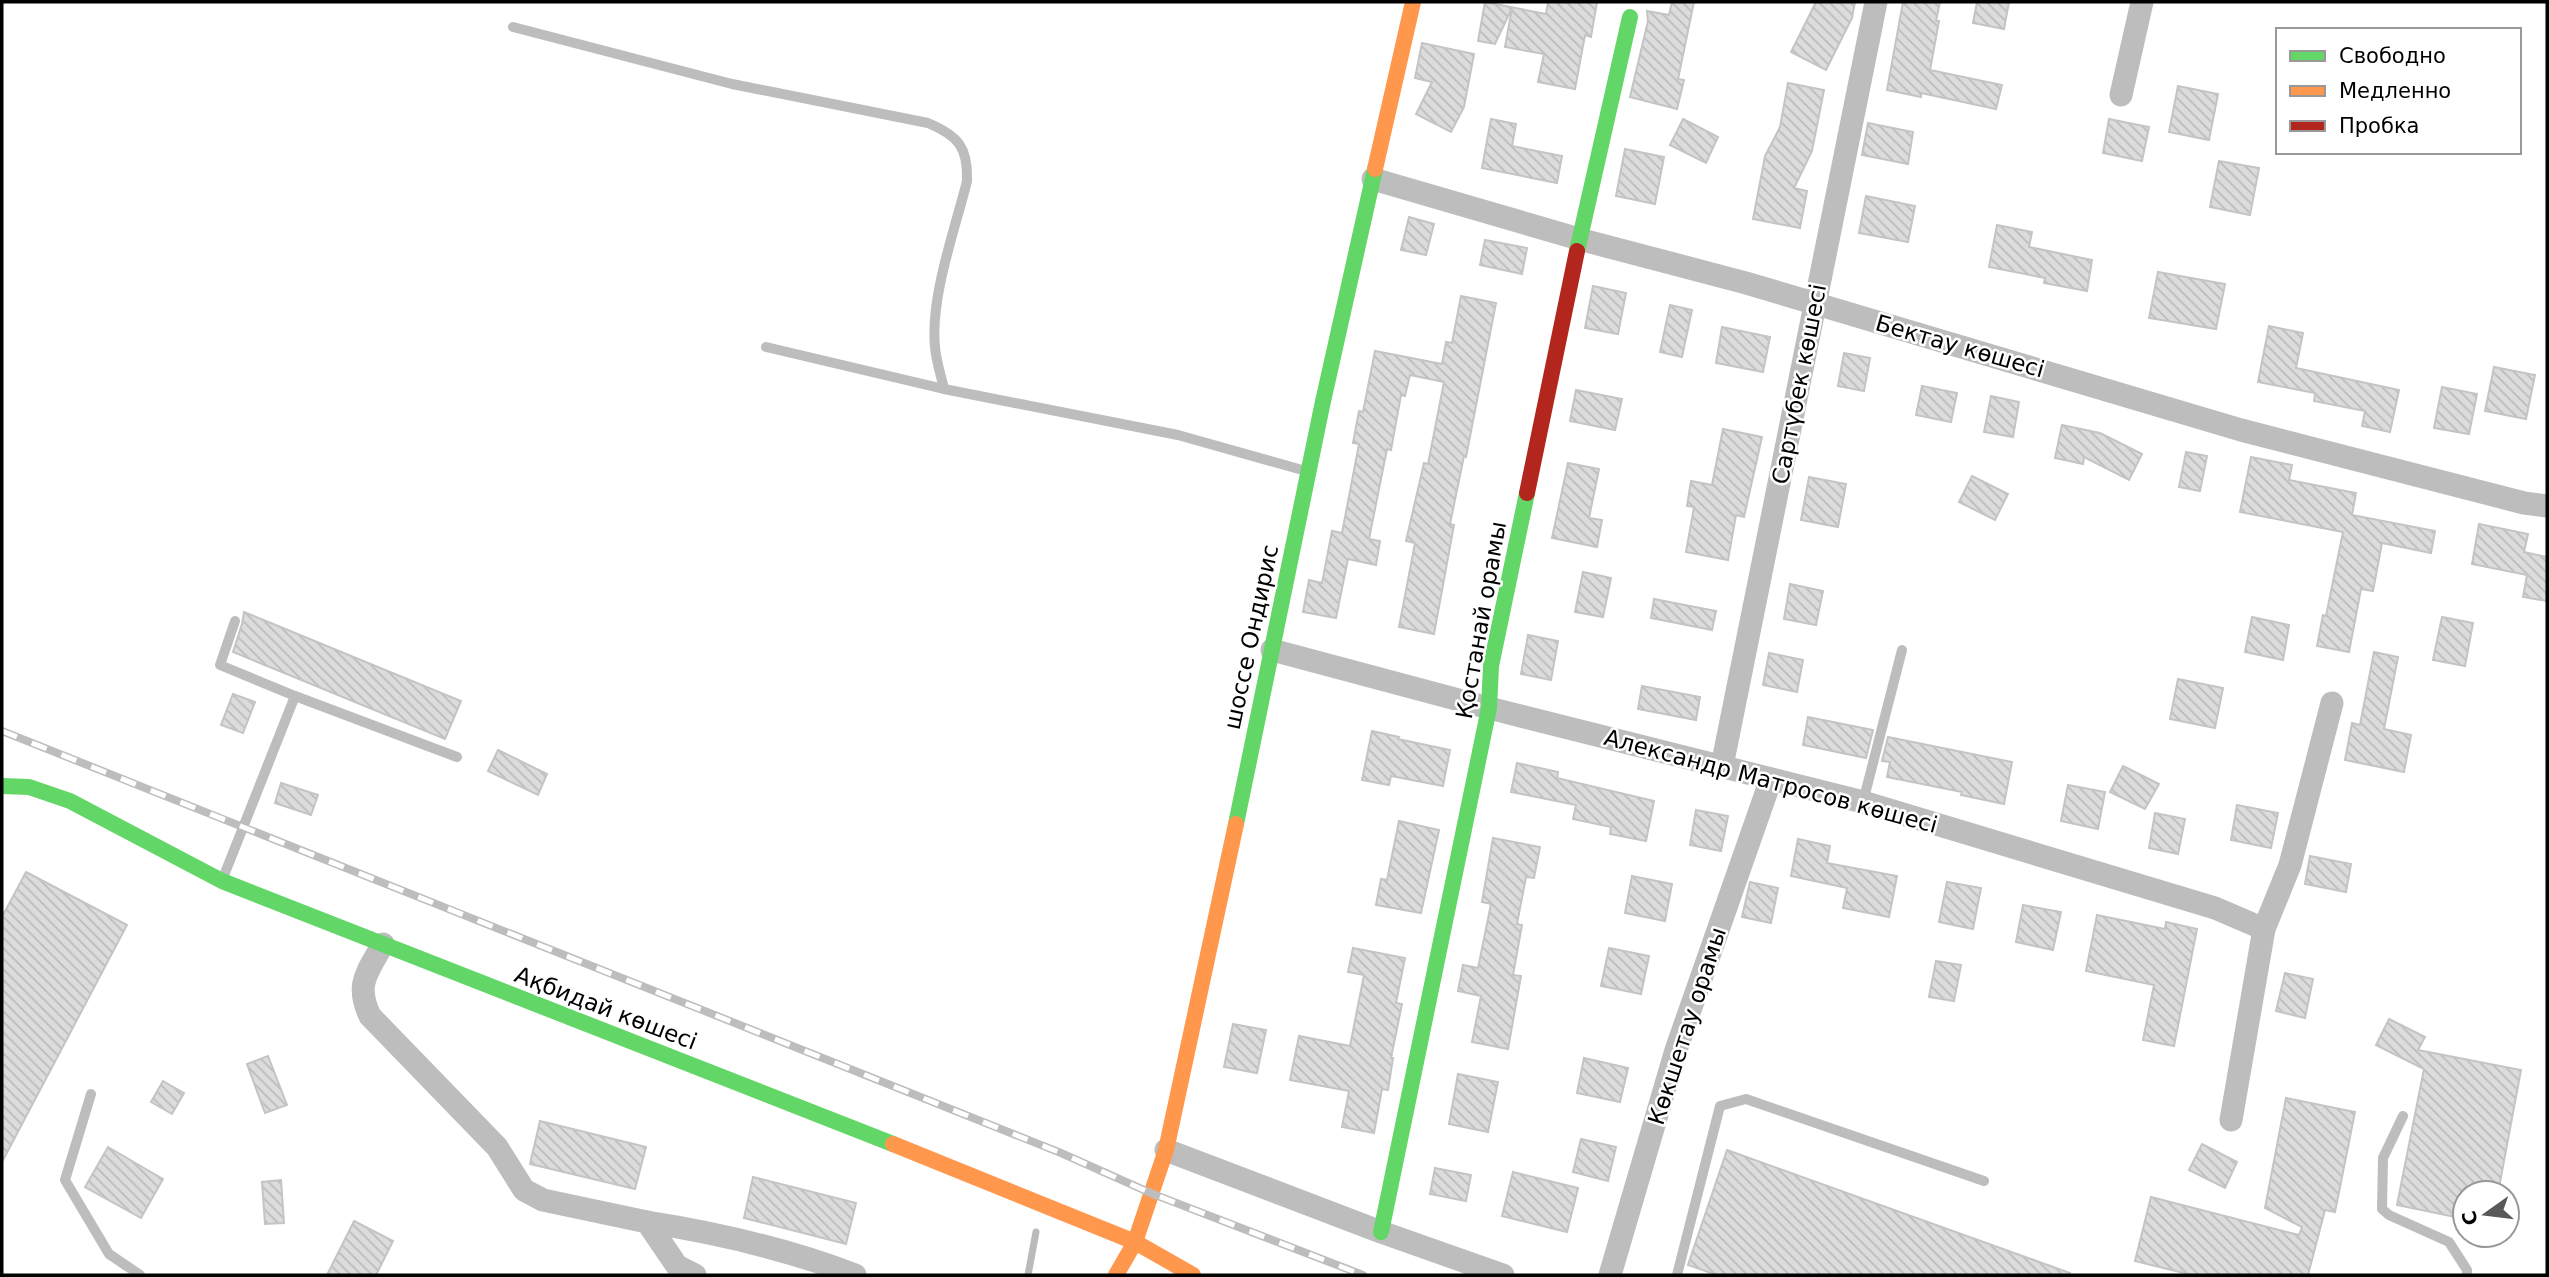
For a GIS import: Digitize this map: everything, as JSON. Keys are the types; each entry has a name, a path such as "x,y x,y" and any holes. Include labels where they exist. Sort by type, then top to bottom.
{"street":[{"name":"шоссе Ондирис","path":"1116,1275 1135,1242 1166,1150 1308,472 1413,2"},
{"name":"Сартүбек көшесі","path":"1722,766 1876,2"},
{"path":"2121,95 2142,2"},
{"name":"Қостанай орамы","path":"1381,1232 1489,708 1491,666 1579,239 1630,17"},
{"name":"Бектау көшесі","path":"1373,179 1986,353 2241,430 2511,500 2547,506"},
{"name":"Александр Матросов көшесі","path":"1272,650 1489,708 1863,802 2215,908 2264,929"},
{"path":"2231,1120 2264,929 2290,865 2332,703"},
{"name":"Көкшетау орамы","path":"1610,1275 1676,1050 1771,779"},
{"name":"Ақбидай көшесі","path":"2,786 29,788 70,801 222,881 1007,1189 1135,1242 1193,1275"},
{"path":"383,944 364,978 363,1000 370,1016 497,1147 524,1190 543,1200 647,1222 712,1232 809,1267 855,1275"},
{"path":"1166,1150 1381,1232 1503,1275"},
{"path":"647,1222 677,1266 695,1275"}],"lane":[{"path":"513,27 732,84 928,122 948,131 962,146 968,163 967,181 938,295 935,322 934,348 944,389"},
{"path":"766,347 944,389 1178,435 1308,472"},
{"path":"234,621 220,665 457,757"},
{"path":"1863,802 1902,650"},
{"path":"222,881 295,696"},
{"path":"91,1094 65,1180 109,1254 139,1275"},
{"path":"1677,1275 1720,1106 1746,1099 1984,1181"},
{"path":"2403,1116 2383,1158 2382,1209 2389,1216 2449,1242 2467,1269 2467,1275"}],"building":[{"path":"1485,2 1546,14 1548,2 1597,2 1591,37 1585,35 1575,89 1538,82 1544,54 1505,47 1512,8 1495,44 1478,41"},
{"path":"1672,2 1694,2 1678,79 1684,80 1677,109 1630,97 1648,21 1647,11 1669,15"},
{"path":"1816,2 1855,2 1852,18 1826,70 1791,52"},
{"path":"1903,2 1940,2 1930,70 2002,85 1996,109 1921,93 1921,97 1887,90"},
{"path":"1977,2 2009,2 2004,29 1973,23"},
{"path":"1422,43 1474,54 1464,107 1451,132 1416,114 1432,82 1415,78"},
{"path":"1788,83 1824,90 1812,151 1794,188 1807,191 1800,228 1753,219 1765,156 1780,127"},
{"path":"2178,86 2218,94 2209,140 2169,132"},
{"path":"1491,119 1516,124 1512,146 1562,156 1557,183 1482,168"},
{"path":"1683,119 1718,137 1706,163 1670,145"},
{"path":"2109,119 2149,127 2142,161 2103,153"},
{"path":"1868,123 1913,132 1908,164 1862,155"},
{"path":"1625,149 1664,157 1655,204 1616,196"},
{"path":"2219,161 2259,168 2250,215 2210,207"},
{"path":"1866,196 1915,206 1908,242 1859,233"},
{"path":"1409,217 1434,224 1426,255 1401,250"},
{"path":"1997,225 2032,232 2029,247 2092,260 2087,291 2044,283 2045,278 1989,267"},
{"path":"1485,240 1527,248 1522,274 1480,265"},
{"path":"2158,272 2225,284 2216,329 2149,318"},
{"path":"1593,286 1626,293 1618,334 1585,328"},
{"path":"1461,296 1496,303 1450,524 1454,525 1434,634 1399,627 1415,543 1406,541 1424,463 1428,464 1444,382 1410,375 1405,396 1401,395 1391,450 1387,449 1369,539 1380,541 1376,565 1348,559 1336,618 1303,612 1309,580 1322,583 1332,531 1342,533 1359,444 1353,443 1359,411 1363,412 1375,351 1442,364 1446,342 1452,343"},
{"path":"1670,305 1692,310 1682,357 1660,352"},
{"path":"2269,326 2303,333 2296,368 2399,390 2390,432 2362,426 2365,411 2314,401 2315,393 2258,382"},
{"path":"1722,327 1770,337 1763,372 1716,363"},
{"path":"1844,353 1870,358 1864,391 1838,386"},
{"path":"2494,367 2535,375 2526,419 2485,411"},
{"path":"1922,386 1957,393 1951,422 1916,415"},
{"path":"2442,387 2477,394 2469,434 2434,428"},
{"path":"1576,390 1622,399 1615,430 1570,421"},
{"path":"1991,396 2019,402 2013,437 1984,432"},
{"path":"2062,425 2100,433 2142,454 2129,480 2084,457 2083,464 2055,458"},
{"path":"1723,429 1762,437 1744,517 1736,515 1728,560 1686,552 1694,507 1687,506 1691,481 1712,485"},
{"path":"2186,452 2207,456 2200,491 2179,487"},
{"path":"2251,457 2292,465 2289,480 2356,493 2352,515 2435,531 2431,553 2382,543 2373,591 2361,589 2349,652 2317,646 2323,615 2326,616 2343,532 2240,512"},
{"path":"1568,463 1599,469 1589,518 1602,520 1597,547 1552,538"},
{"path":"1972,476 2008,494 1995,520 1959,502"},
{"path":"1809,477 1846,484 1838,527 1801,520"},
{"path":"2479,524 2528,534 2524,552 2547,557 2547,601 2523,597 2527,575 2472,564"},
{"path":"1583,572 1611,578 1603,617 1575,612"},
{"path":"1790,584 1823,591 1816,625 1784,619"},
{"path":"1654,599 1716,611 1712,630 1651,618"},
{"path":"244,612 461,701 445,739 233,652"},
{"path":"2252,617 2289,625 2283,660 2245,652"},
{"path":"2442,617 2473,623 2465,666 2433,660"},
{"path":"1528,635 1558,641 1551,680 1521,674"},
{"path":"2374,652 2398,657 2384,729 2411,735 2404,772 2345,760 2352,723 2360,725"},
{"path":"1769,653 1803,660 1797,692 1763,685"},
{"path":"2178,679 2223,688 2215,728 2170,719"},
{"path":"1642,686 1700,697 1696,720 1638,709"},
{"path":"233,694 255,702 243,733 221,725"},
{"path":"1808,717 1873,730 1866,758 1803,745"},
{"path":"1372,731 1450,750 1443,786 1391,776 1389,785 1362,780"},
{"path":"1888,737 2012,762 2004,804 1961,795 1962,792 1887,777 1890,762 1882,761"},
{"path":"498,750 547,774 538,795 488,771"},
{"path":"1517,763 1558,772 1557,778 1654,801 1646,841 1610,834 1611,827 1573,819 1576,805 1511,792"},
{"path":"2123,766 2159,784 2145,809 2110,792"},
{"path":"281,783 318,795 311,815 275,803"},
{"path":"2068,785 2105,792 2098,829 2061,821"},
{"path":"2237,805 2278,813 2271,848 2231,840"},
{"path":"1696,810 1728,816 1721,851 1690,845"},
{"path":"2155,813 2185,819 2178,854 2149,848"},
{"path":"1399,821 1439,830 1421,913 1376,905 1381,879 1387,880"},
{"path":"1493,838 1540,847 1534,878 1526,877 1517,924 1522,925 1513,975 1521,976 1508,1049 1472,1042 1481,996 1458,991 1463,965 1478,968 1491,904 1482,902"},
{"path":"1798,839 1830,846 1827,863 1897,876 1889,917 1843,908 1847,888 1791,876"},
{"path":"2310,856 2351,864 2346,892 2305,884"},
{"path":"26,872 127,925 2,1162 2,917"},
{"path":"1632,876 1672,884 1665,921 1625,913"},
{"path":"1750,882 1778,888 1771,923 1742,917"},
{"path":"1947,882 1981,888 1973,929 1939,922"},
{"path":"2023,905 2061,912 2053,950 2016,942"},
{"path":"2097,915 2165,929 2166,922 2197,929 2174,1046 2143,1040 2154,985 2086,971"},
{"path":"1353,948 1405,958 1396,1003 1402,1004 1391,1058 1388,1090 1382,1089 1374,1133 1342,1127 1349,1091 1290,1080 1299,1036 1350,1046 1364,975 1348,972"},
{"path":"1609,948 1649,956 1641,994 1601,986"},
{"path":"1936,961 1961,965 1954,1001 1929,997"},
{"path":"2285,973 2313,979 2305,1018 2276,1011"},
{"path":"2389,1019 2425,1037 2418,1050 2521,1070 2501,1179 2451,1179 2451,1216 2397,1205 2424,1069 2376,1045"},
{"path":"1233,1024 1266,1030 1257,1073 1224,1067"},
{"path":"268,1056 287,1105 265,1113 247,1064"},
{"path":"1584,1058 1628,1068 1620,1102 1577,1093"},
{"path":"1458,1074 1498,1082 1488,1132 1449,1124"},
{"path":"163,1081 184,1093 172,1114 151,1102"},
{"path":"2286,1098 2355,1112 2335,1212 2325,1210 2308,1275 2192,1275 2135,1261 2151,1197 2299,1235 2302,1227 2265,1208"},
{"path":"540,1121 646,1147 635,1189 530,1164"},
{"path":"1581,1139 1616,1147 1608,1181 1573,1172"},
{"path":"2202,1144 2237,1162 2225,1188 2189,1170"},
{"path":"108,1147 163,1179 141,1218 85,1187"},
{"path":"1727,1150 2070,1273 1717,1275 1688,1265"},
{"path":"1435,1168 1471,1175 1466,1201 1430,1194"},
{"path":"1513,1172 1578,1188 1567,1232 1502,1216"},
{"path":"753,1177 856,1203 846,1244 744,1218"},
{"path":"281,1180 284,1223 265,1224 262,1182"},
{"path":"354,1221 393,1241 376,1275 327,1275"}],"waterway":[{"path":"1028,1275 1036,1232"}],"railway":[{"path":"2,731 1061,1153 1153,1194 1363,1275"}],"traffic: fast":[{"path":"1577,251 1630,17"},
{"path":"1236,824 1322,406 1375,169"},
{"path":"1381,1232 1489,708 1491,666 1527,493"},
{"path":"2,786 29,787 70,801 222,881 893,1144"}],"traffic: slow":[{"path":"1375,169 1413,2"},
{"path":"1116,1275 1135,1242 1166,1150 1236,824"},
{"path":"893,1144 1135,1242 1193,1275"}],"traffic: jam":[{"path":"1527,493 1577,251"}]}
